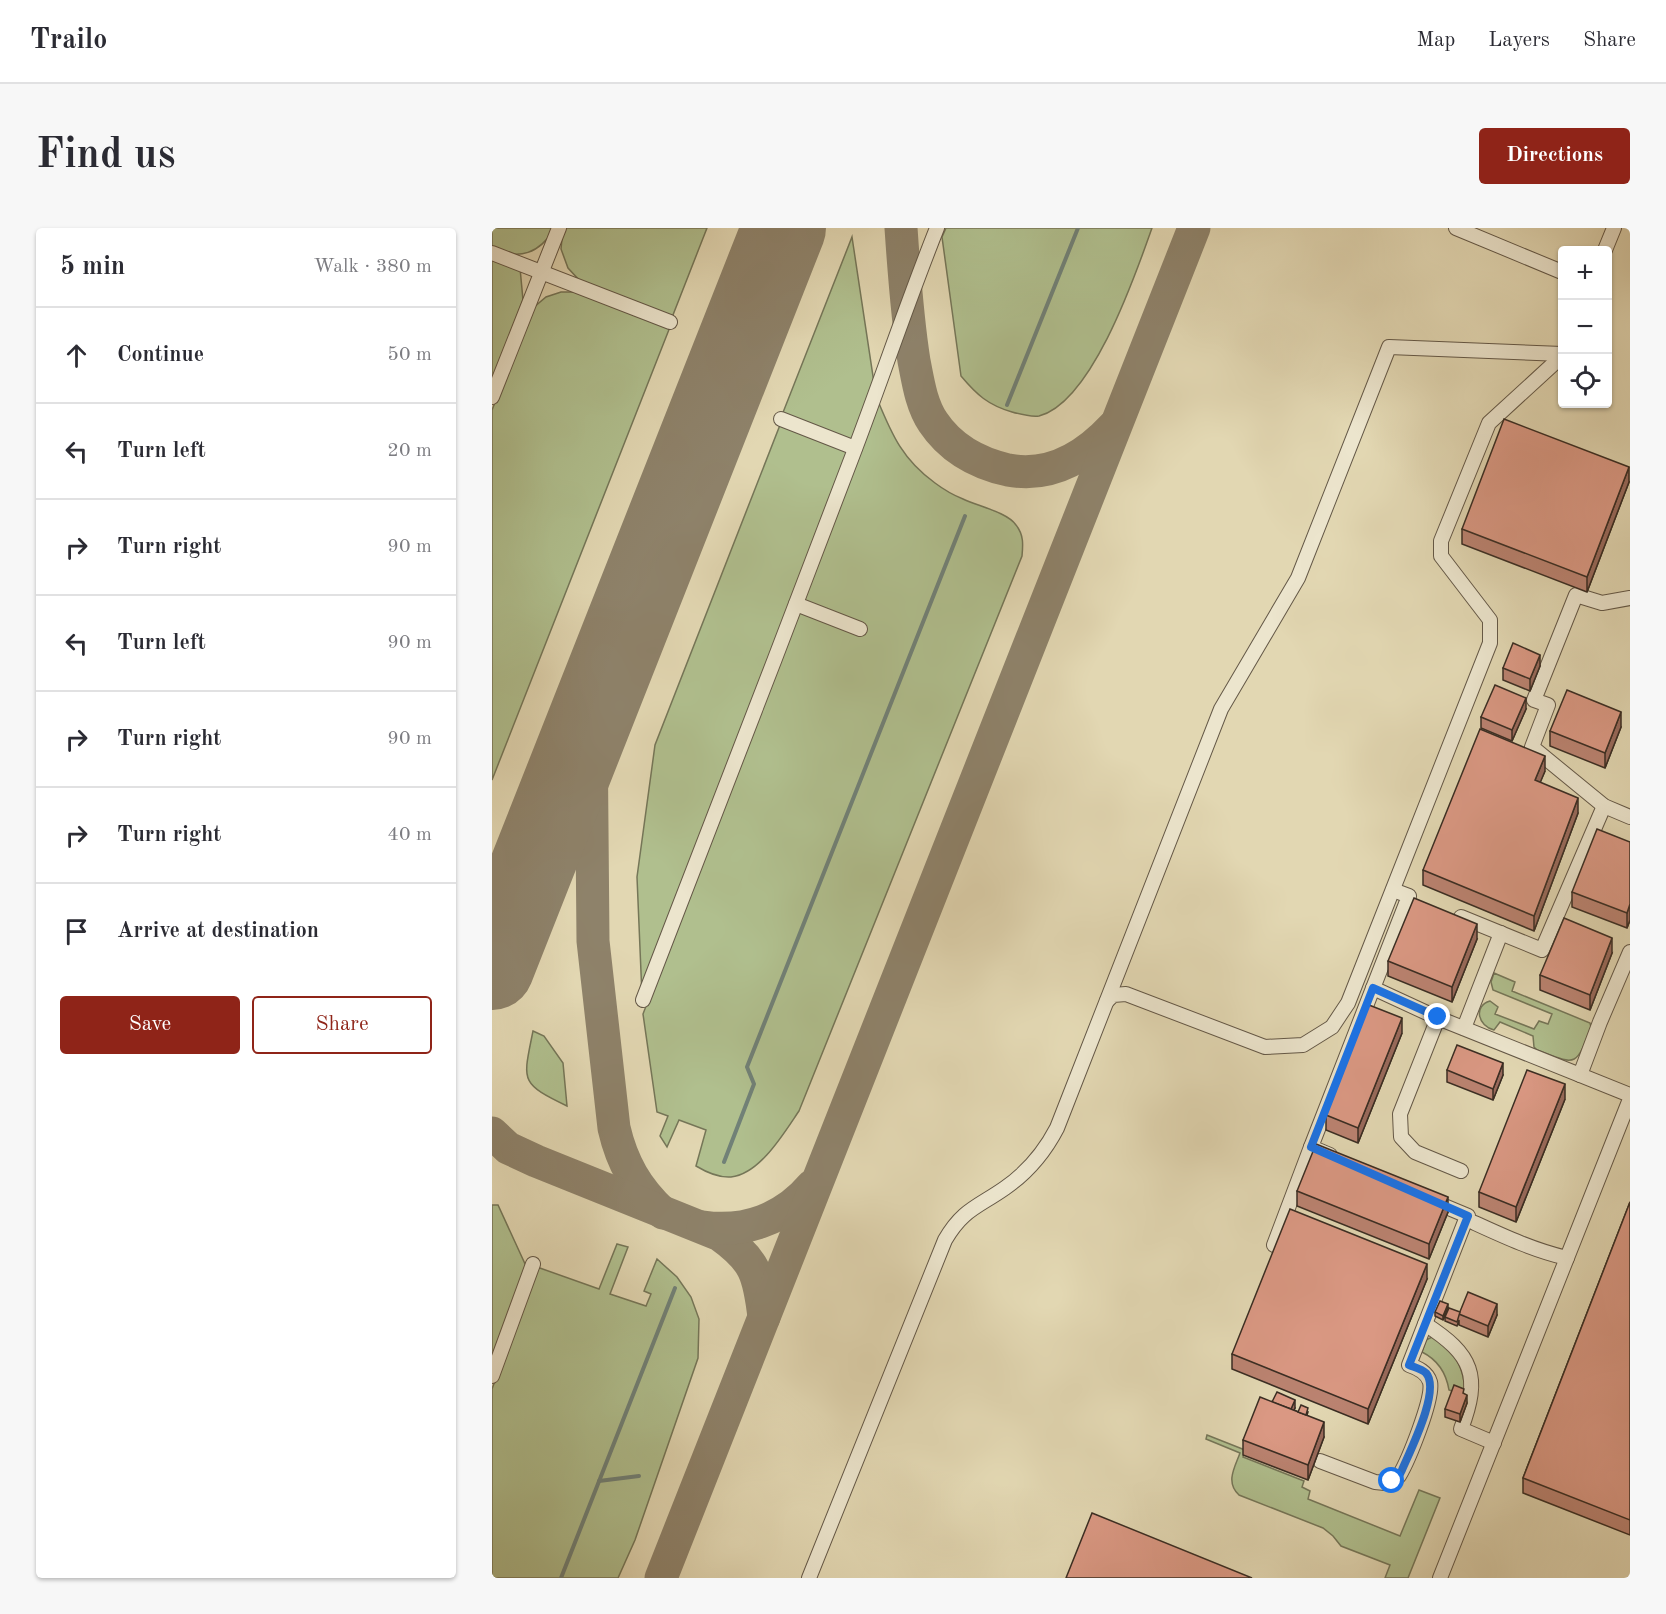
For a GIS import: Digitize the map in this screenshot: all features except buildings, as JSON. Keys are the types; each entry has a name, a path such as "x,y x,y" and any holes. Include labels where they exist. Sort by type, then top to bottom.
{"lane":[{"path":"492,397 559,228"},
{"path":"643,1000 796,604 937,228"},
{"path":"1456,228 1558,270"},
{"path":"1607,246 1614,228"},
{"path":"492,253 670,322"},
{"path":"809,1578 945,1240 954,1224 965,1213 1004,1189 1034,1163 1057,1128 1221,709 1298,578 1389,347 1558,355"},
{"path":"1107,1001 1113,995 1126,994 1265,1047 1303,1045 1332,1027 1348,1003 1490,643 1490,620 1441,556 1441,541 1489,423 1558,360"},
{"path":"781,420 855,448"},
{"path":"1630,598 1602,603 1576,595 1534,700 1548,705 1532,747 1604,806 1630,817"},
{"path":"796,604 860,629"},
{"path":"1450,913 1542,950 1604,806"},
{"path":"1274,1245 1373,988 1414,898 1393,890"},
{"path":"1464,1028 1501,933"},
{"path":"1580,1076 1630,952"},
{"path":"1373,988 1630,1097 1440,1578"},
{"path":"1438,1017 1400,1114 1401,1137 1415,1152 1461,1171"},
{"path":"1311,1147 1341,1160"},
{"path":"1320,1461 1385,1484 1399,1476 1430,1398 1430,1381 1425,1372 1409,1365 1468,1216 1419,1195"},
{"path":"1466,1219 1551,1254 1567,1258"},
{"path":"492,1376 533,1264"},
{"path":"1425,1324 1444,1337 1458,1351 1470,1372 1473,1393 1461,1429 1494,1443"}],"green space":[{"path":"492,228 555,228 549,237 535,249 520,254 511,254 492,249"},
{"path":"563,228 707,228 671,320 582,283 568,268 561,249"},
{"path":"946,228 1152,228 1135,276 1109,335 1094,363 1077,387 1058,406 1039,416 1012,412 984,398 961,376 942,237"},
{"path":"852,237 874,383 852,442 782,415"},
{"path":"492,256 520,268 523,300 492,382"},
{"path":"561,292 579,292 670,327 492,780 492,410 533,308 546,297"},
{"path":"878,401 900,446 924,474 948,492 1012,520 1022,536 1022,556 799,1111 779,1141 752,1169 731,1177 721,1177 696,1166 706,1130 679,1120 667,1147 660,1136 668,1116 657,1112 643,1014"},
{"path":"780,425 844,449 848,453 642,996 637,877 655,745"},
{"path":"1494,973 1515,982 1512,991 1590,1023 1591,1027 1578,1056 1567,1060 1560,1059 1537,1050 1534,1047 1533,1036 1500,1022 1494,1030 1484,1024 1480,1016 1481,1007 1490,1001 1498,1007 1495,1014 1534,1029 1539,1021 1548,1024 1552,1014 1493,990 1491,982"},
{"path":"533,1031 544,1036 563,1063 567,1106 540,1092 528,1079 527,1061"},
{"path":"492,1205 498,1205 526,1266 492,1360"},
{"path":"617,1244 628,1247 610,1294 646,1306 651,1294 644,1291 657,1259 677,1277 691,1297 699,1319 698,1358 635,1540 618,1578 492,1578 492,1389 537,1267 599,1289"},
{"path":"1432,1337 1448,1348 1458,1362 1466,1396 1449,1390 1440,1367 1422,1352 1426,1340"},
{"path":"1207,1435 1245,1450 1243,1457 1304,1481 1302,1487 1310,1491 1308,1499 1400,1536 1419,1490 1440,1498 1408,1578 1385,1578 1390,1565 1341,1546 1323,1528 1239,1495 1232,1480 1240,1453 1206,1439"}],"waterway":[{"path":"1007,405 1078,228"},
{"path":"724,1162 754,1084 747,1067 965,516"},
{"path":"561,1578 675,1288"},
{"path":"599,1481 639,1476"}],"taxiway":[{"path":"901,228 909,328 919,384 929,415 948,440 966,454 986,463 1008,470 1038,471 1066,463 1079,456 1113,427"},
{"path":"661,1578 1194,228"},
{"path":"591,718 593,941 614,1128 621,1153 632,1175 663,1213"},
{"path":"492,947 503,939"},
{"path":"492,1133 508,1148 536,1161 720,1235 741,1252 753,1269 760,1290 764,1317"},
{"path":"703,1227 734,1228 763,1221 789,1207 812,1186"}],"runway":[{"path":"492,968 784,228"}],"route":[{"path":"1392,1481 1399,1476 1402,1470 1430,1398 1430,1381 1425,1372 1409,1365 1468,1216 1311,1147 1373,988 1438,1017"}]}
